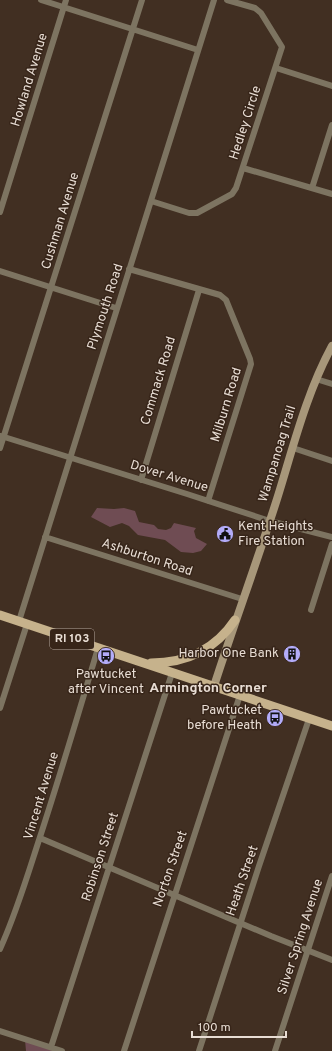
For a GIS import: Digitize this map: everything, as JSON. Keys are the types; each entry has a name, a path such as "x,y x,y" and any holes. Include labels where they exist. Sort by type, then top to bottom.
{"main road":[{"name":"Wampanoag Trail","path":"214,686 242,599 270,522 316,379 332,346"},
{"name":"RI 103","path":"0,615 332,726"},
{"path":"143,663 174,662 194,656 216,641 235,620"}],"street":[{"path":"41,0 133,28 198,50"},
{"name":"Howland Avenue","path":"0,212 66,0"},
{"name":"Cushman Avenue","path":"0,448 2,436 52,286 142,0"},
{"name":"Plymouth Road","path":"0,708 45,537 214,0"},
{"name":"Hedley Circle","path":"151,201 189,213 197,213 232,194 236,188 282,47 261,13 255,8 227,0"},
{"path":"276,68 332,86"},
{"path":"312,188 332,125"},
{"path":"243,168 332,194"},
{"name":"Milburn Road","path":"129,269 220,295 226,300 251,364 208,501"},
{"path":"0,271 52,286 116,308"},
{"name":"Commack Road","path":"141,480 200,290"},
{"path":"316,379 332,384"},
{"name":"Dover Avenue","path":"2,436 270,522 332,537"},
{"path":"293,448 332,461"},
{"name":"Ashburton Road","path":"45,537 242,599"},
{"path":"311,610 332,544"},
{"name":"Vincent Avenue","path":"0,949 9,930 58,786 98,648"},
{"name":"Robinson Street","path":"51,1047 172,673"},
{"name":"Norton Street","path":"124,1051 174,896 220,761 240,695"},
{"name":"Heath Street","path":"199,1051 240,922 309,719"},
{"path":"40,838 174,896 332,960"},
{"name":"Silver Spring Avenue","path":"275,1051 332,876"},
{"path":"0,1031 62,1051"}],"shaded area":[{"path":"97,508 124,508 135,511 139,522 154,525 158,529 166,530 171,528 174,523 196,528 194,531 196,538 207,544 201,551 193,553 181,552 165,540 138,535 129,526 122,523 110,527 91,517"},
{"path":"25,1040 60,1051 26,1051"}],"place":[{"name":"Kent Heights Fire Station","path":"225,534"},
{"name":"Harbor One Bank","path":"292,654"},
{"name":"Pawtucket after Vincent","path":"106,656"},
{"name":"Pawtucket before Heath","path":"275,718"}],"district":[{"name":"Armington Corner","path":"208,688"}]}
